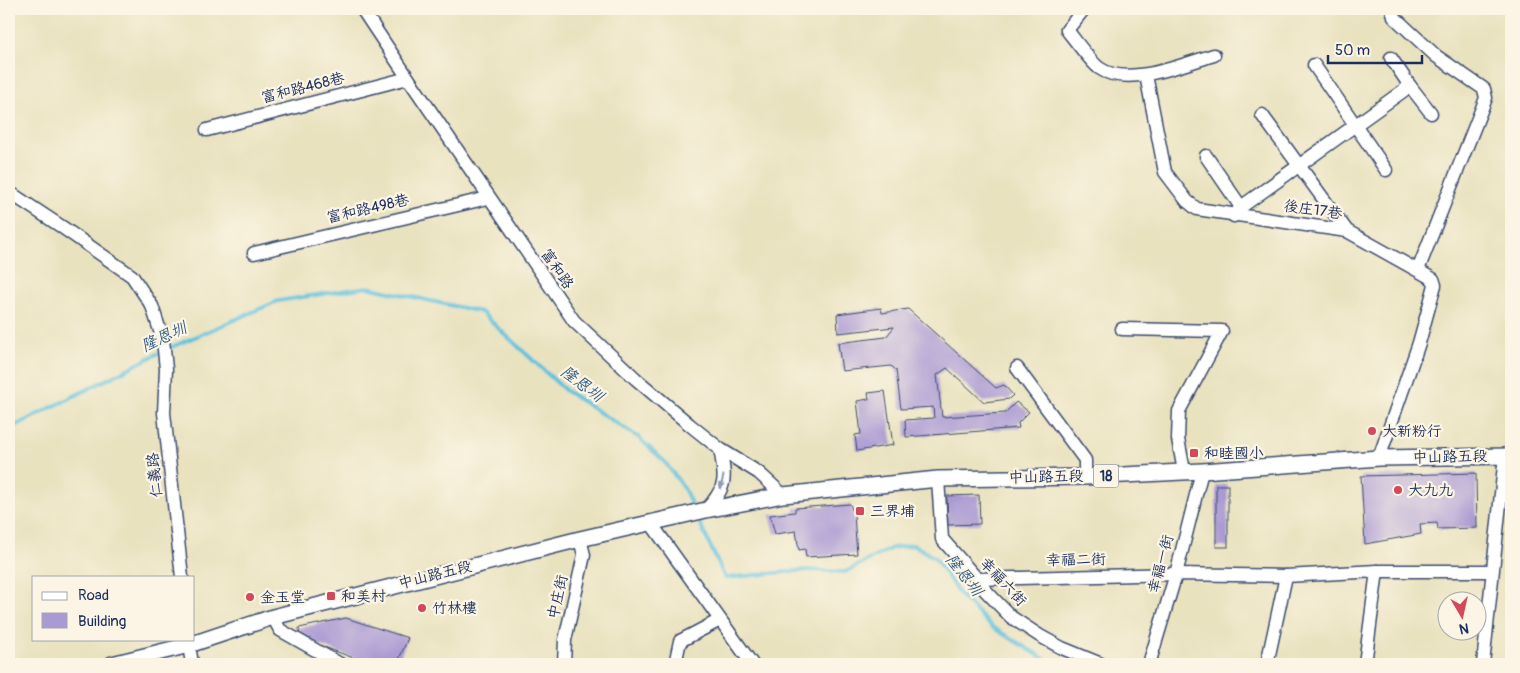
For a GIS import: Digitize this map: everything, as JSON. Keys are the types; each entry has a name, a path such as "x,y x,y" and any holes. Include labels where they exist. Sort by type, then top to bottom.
{"main road":[{"name":"中山路五段","path":"195,640 273,617 580,539 704,510 783,496 938,479 1085,477 1202,471 1379,458 1508,456"},
{"name":"中山路五段","path":"112,664 188,642"}],"street":[{"name":"富和路","path":"362,9 488,198 574,321 636,379 720,449 759,473 783,496"},
{"path":"1084,9 1067,30 1099,67 1115,75 1146,75 1214,55"},
{"path":"1392,9 1394,17 1436,56 1484,89 1486,98 1418,270"},
{"path":"1391,58 1431,113"},
{"path":"1314,65 1386,170"},
{"name":"後庄17巷","path":"1146,75 1165,172 1187,201 1198,210 1237,211 1346,231 1433,279 1435,285 1419,343 1379,458"},
{"name":"富和路468巷","path":"206,130 408,78"},
{"path":"1206,156 1237,211 1410,86"},
{"path":"1262,115 1346,231"},
{"name":"仁義路","path":"9,192 132,276 152,306 163,340 166,369 164,413 182,576"},
{"name":"富和路498巷","path":"254,252 488,198"},
{"path":"1122,329 1222,331 1179,411 1178,439 1184,471"},
{"path":"1017,368 1085,460 1085,477"},
{"path":"704,510 719,496 723,481 724,471 720,449"},
{"path":"1482,664 1492,571 1508,456"},
{"name":"幸福一街","path":"1149,664 1176,574 1202,471"},
{"name":"幸福六街","path":"938,479 942,539 977,579 984,590 1011,617 1062,648 1101,664"},
{"path":"650,522 752,664"},
{"name":"中庄街","path":"564,664 565,640 584,555 580,539"},
{"path":"1365,664 1377,571"},
{"name":"幸福二街","path":"977,579 1176,574 1286,576 1377,571 1492,571"},
{"path":"1267,664 1286,576"},
{"path":"273,617 280,630 340,664"},
{"path":"675,664 680,641 720,620"},
{"path":"188,642 192,664"}],"building":[{"path":"881,308 882,313 908,309 996,388 1004,385 1013,395 1009,399 984,402 947,368 937,375 942,417 1005,413 1016,402 1029,412 1018,423 1019,428 906,437 905,420 934,418 933,407 901,409 896,370 891,366 842,371 838,343 886,337 894,327 838,333 837,314"},
{"path":"885,391 893,445 857,451 855,435 861,434 857,401 869,399 868,393"},
{"path":"1476,473 1477,528 1438,529 1437,523 1420,524 1421,534 1365,544 1361,476"},
{"path":"1216,485 1228,485 1228,547 1216,547"},
{"path":"979,495 980,524 948,525 947,496"},
{"path":"850,504 854,515 857,554 806,557 805,549 799,550 796,531 775,534 770,515 795,512 795,508"},
{"path":"346,618 408,638 397,664 370,664 300,638 299,628"}],"waterway":[{"name":"隆恩圳","path":"167,349 278,301 367,287 481,312 566,391 638,437 664,461 684,488 693,508"},
{"name":"隆恩圳","path":"9,429 161,352"},
{"name":"隆恩圳","path":"696,515 725,578 807,570 845,572 892,548 914,545 935,558 960,595 992,627 1048,661 1059,664"}],"place":[{"name":"大新粉行","path":"1372,431"},
{"name":"和睦國小","path":"1194,453"},
{"name":"大九九","path":"1398,490"},
{"name":"三界埔","path":"860,511"},
{"name":"和美村","path":"331,596"},
{"name":"金玉堂","path":"250,597"},
{"name":"竹林樓","path":"422,608"}]}
